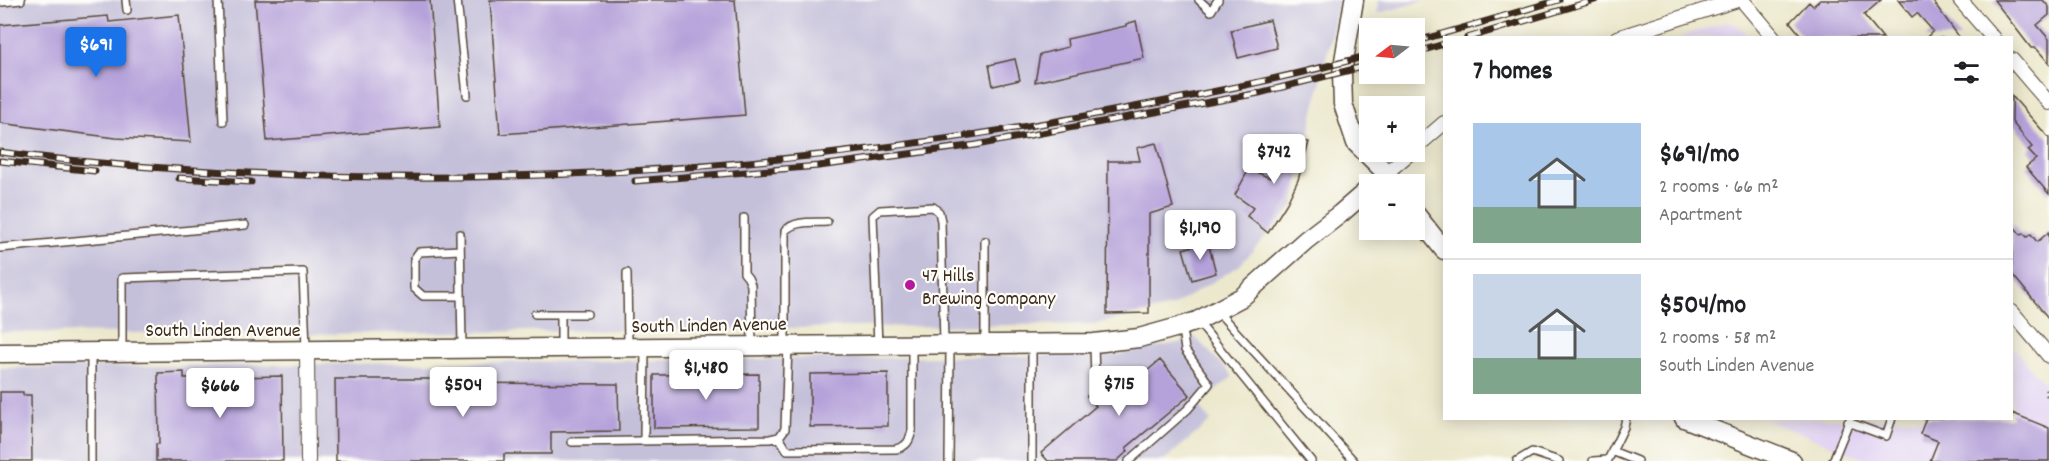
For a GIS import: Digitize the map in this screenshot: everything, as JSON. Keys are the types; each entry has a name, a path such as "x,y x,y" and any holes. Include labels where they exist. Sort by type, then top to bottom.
{"street":[{"path":"1354,0 1342,73 1343,104 1356,143 1380,174"},
{"path":"1623,36 1737,0"},
{"path":"1742,0 1772,36"},
{"path":"1960,0 1991,36"},
{"path":"2013,61 2049,104"},
{"path":"1425,140 1443,124"},
{"path":"1391,174 1402,162"},
{"name":"South Linden Avenue","path":"0,353 1094,343 1139,338 1189,323 1242,297 1306,240 1359,198"},
{"path":"1425,226 1443,249"},
{"path":"2013,313 2049,356"},
{"path":"307,351 308,461"},
{"path":"1689,420 1792,461"}],"lane":[{"path":"2,0 2,2 21,0"},
{"path":"126,0 127,10"},
{"path":"218,0 223,121"},
{"path":"457,0 467,95"},
{"path":"1199,0 1210,11 1218,0"},
{"path":"878,345 873,216 880,210 933,207 939,212 941,221 947,344 949,461"},
{"path":"744,218 744,273 751,285 752,346"},
{"path":"572,442 779,437 785,429 787,346 785,231 796,224 827,222"},
{"path":"0,248 245,225"},
{"path":"460,234 462,349"},
{"path":"985,241 985,344"},
{"path":"460,250 419,252 414,259 414,288 423,296 461,296"},
{"path":"122,352 122,278 303,272 307,351"},
{"path":"627,273 644,441"},
{"path":"1216,310 1354,461"},
{"path":"535,314 587,314"},
{"path":"561,314 561,348"},
{"path":"1129,461 1188,409 1209,384 1185,350 1189,323"},
{"path":"1189,323 1311,461"},
{"path":"1032,343 1032,461"},
{"path":"1094,343 1095,380"},
{"path":"779,437 787,450 904,447 909,442 912,431 912,344"},
{"path":"91,352 91,461"},
{"path":"1593,461 1608,460 1625,420"},
{"path":"1833,461 1849,420 1886,436 1891,420"},
{"path":"1612,451 1637,461"},
{"path":"1517,461 1532,452 1559,461"}],"path":[{"path":"2049,384 2044,393 2049,400"}],"shaded area":[{"path":"0,0 1339,0 1293,206 1239,266 1171,307 1094,324 301,334 0,332"},
{"path":"1379,0 1426,0 1377,14"},
{"path":"1727,22 1735,24 1748,36 1682,36"},
{"path":"1195,337 1233,376 1200,404 1201,409 1211,421 1163,461 0,461 0,368 1116,355 1188,341"},
{"path":"2013,347 2049,390 2049,461 1870,461 1767,420 2013,420"}],"building":[{"path":"255,0 430,0 440,127 267,141"},
{"path":"490,0 735,0 745,115 500,134"},
{"path":"1820,0 1881,0 1864,15 1881,36 1801,36 1790,22 1809,2 1813,6"},
{"path":"1898,0 1932,0 1959,36 1928,36 1933,31 1917,13 1912,17"},
{"path":"1994,0 2043,0 2049,7 2049,15 2037,25 2049,39 2049,63 2036,48 2031,48"},
{"path":"179,15 191,142 116,138 0,123 0,25 108,16 109,22"},
{"path":"1270,20 1277,48 1238,58 1231,30"},
{"path":"1136,21 1144,58 1035,82 1040,54 1068,47 1067,39 1126,26"},
{"path":"1015,59 1020,80 993,86 989,65"},
{"path":"2013,97 2049,138 2049,194 2026,167 2036,159 2028,150 2032,147 2013,123"},
{"path":"1288,139 1309,142 1298,180 1268,233 1247,216 1253,208 1235,195 1249,169 1270,178 1281,143"},
{"path":"1156,143 1173,207 1149,214 1149,313 1107,314 1108,161 1140,161 1137,148"},
{"path":"2013,225 2021,235 2023,233 2027,237 2031,234 2037,242 2049,232 2049,319 2013,275"},
{"path":"1208,242 1216,273 1192,280 1183,249"},
{"path":"1160,360 1190,395 1126,448 1128,451 1117,461 1048,461 1041,453 1096,406 1087,396 1108,379 1112,384 1122,375 1126,380 1136,372 1140,377"},
{"path":"184,372 184,378 282,376 283,461 156,461 156,444 159,444 158,373"},
{"path":"888,373 888,426 810,427 810,374"},
{"path":"759,374 759,427 654,428 654,375"},
{"path":"335,379 444,379 444,383 618,384 619,431 551,432 551,454 504,454 504,461 336,461"},
{"path":"0,392 23,392 23,395 31,395 32,461 0,461"},
{"path":"2013,413 2049,428 2049,461 1930,461 1938,441 1920,434 1925,420 2013,420"}],"railway":[{"path":"1425,39 1559,0"},
{"path":"1474,36 1595,0"},
{"path":"1425,50 1443,44"},
{"path":"0,152 155,167 355,177 461,177 672,168 882,148 987,133 1196,95 1301,73 1359,58"},
{"path":"635,181 819,166 976,145 1259,93 1359,68"},
{"path":"0,161 95,171"},
{"path":"179,178 251,182"}],"place":[{"name":"47 Hills Brewing Company","path":"910,285"}]}
